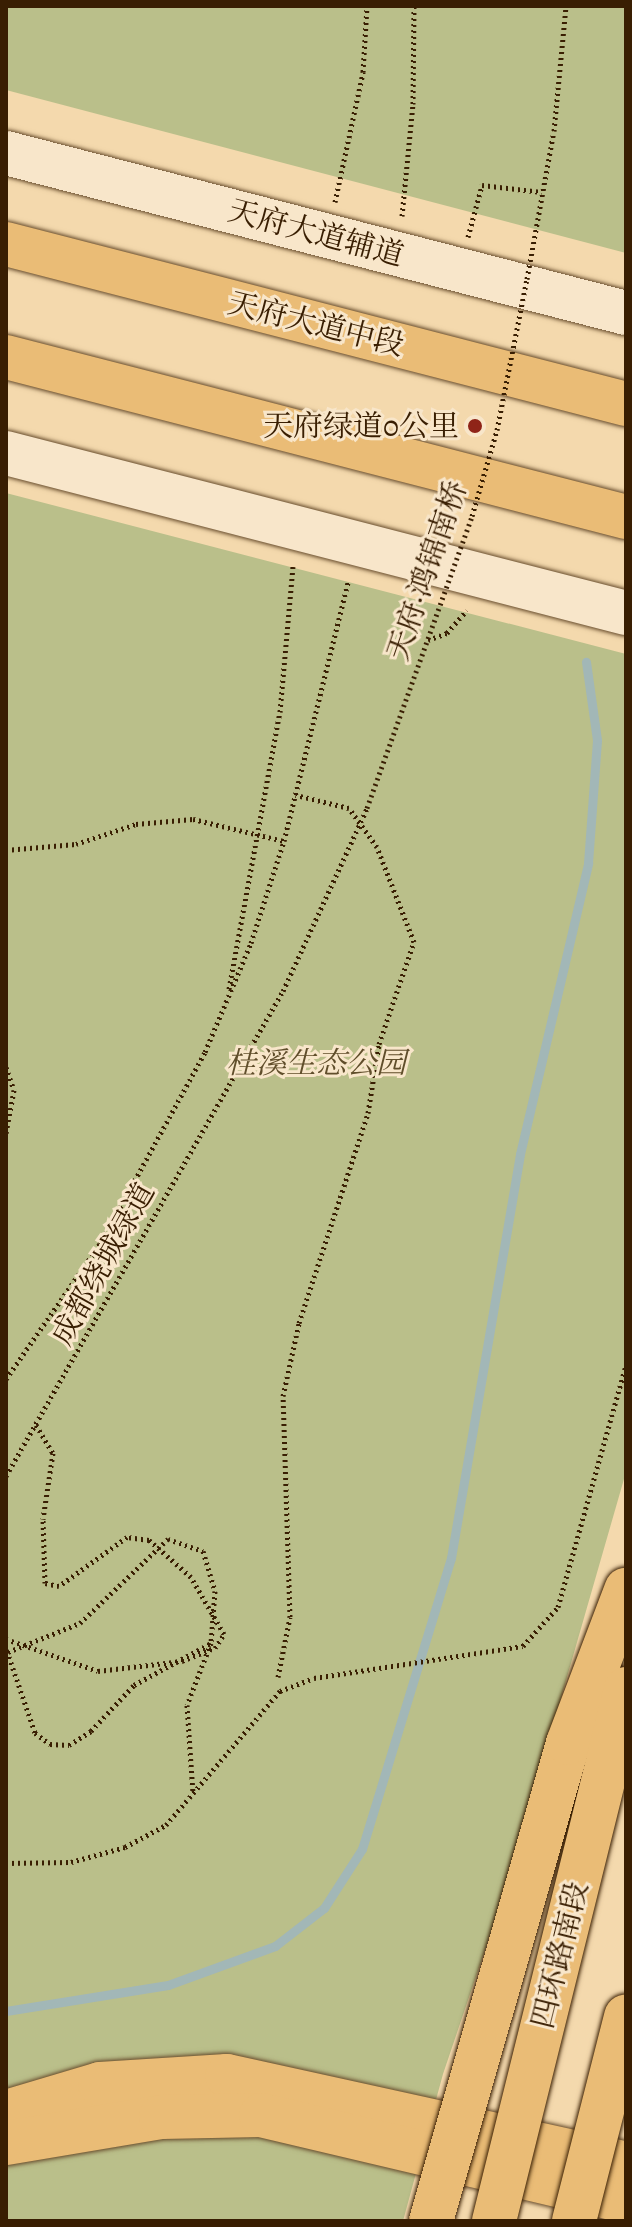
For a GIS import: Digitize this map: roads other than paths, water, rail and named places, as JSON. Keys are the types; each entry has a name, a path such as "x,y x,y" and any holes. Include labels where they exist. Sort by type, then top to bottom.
{"main road":[{"name":"天府大道中段","path":"6,244 626,404"},
{"path":"18,362 626,517"},
{"path":"431,2221 568,1743 626,1590"},
{"name":"四环路南段","path":"494,2221 626,1689"},
{"path":"574,2221 626,2017"},
{"path":"6,2112 100,2084 227,2076 626,2164"},
{"path":"6,2143 161,2117 261,2115 626,2201"}],"street":[{"name":"天府大道辅道","path":"6,153 626,313"},
{"path":"6,234 70,260"},
{"path":"6,453 626,613"}],"waterway":[{"path":"6,2011 168,1985 275,1946 324,1908 362,1849 451,1558 520,1154 588,863 597,740 586,662"}],"place":[{"name":"天府绿道0公里","path":"475,426"}],"park label":[{"name":"桂溪生态公园","path":"316,1063"}]}
